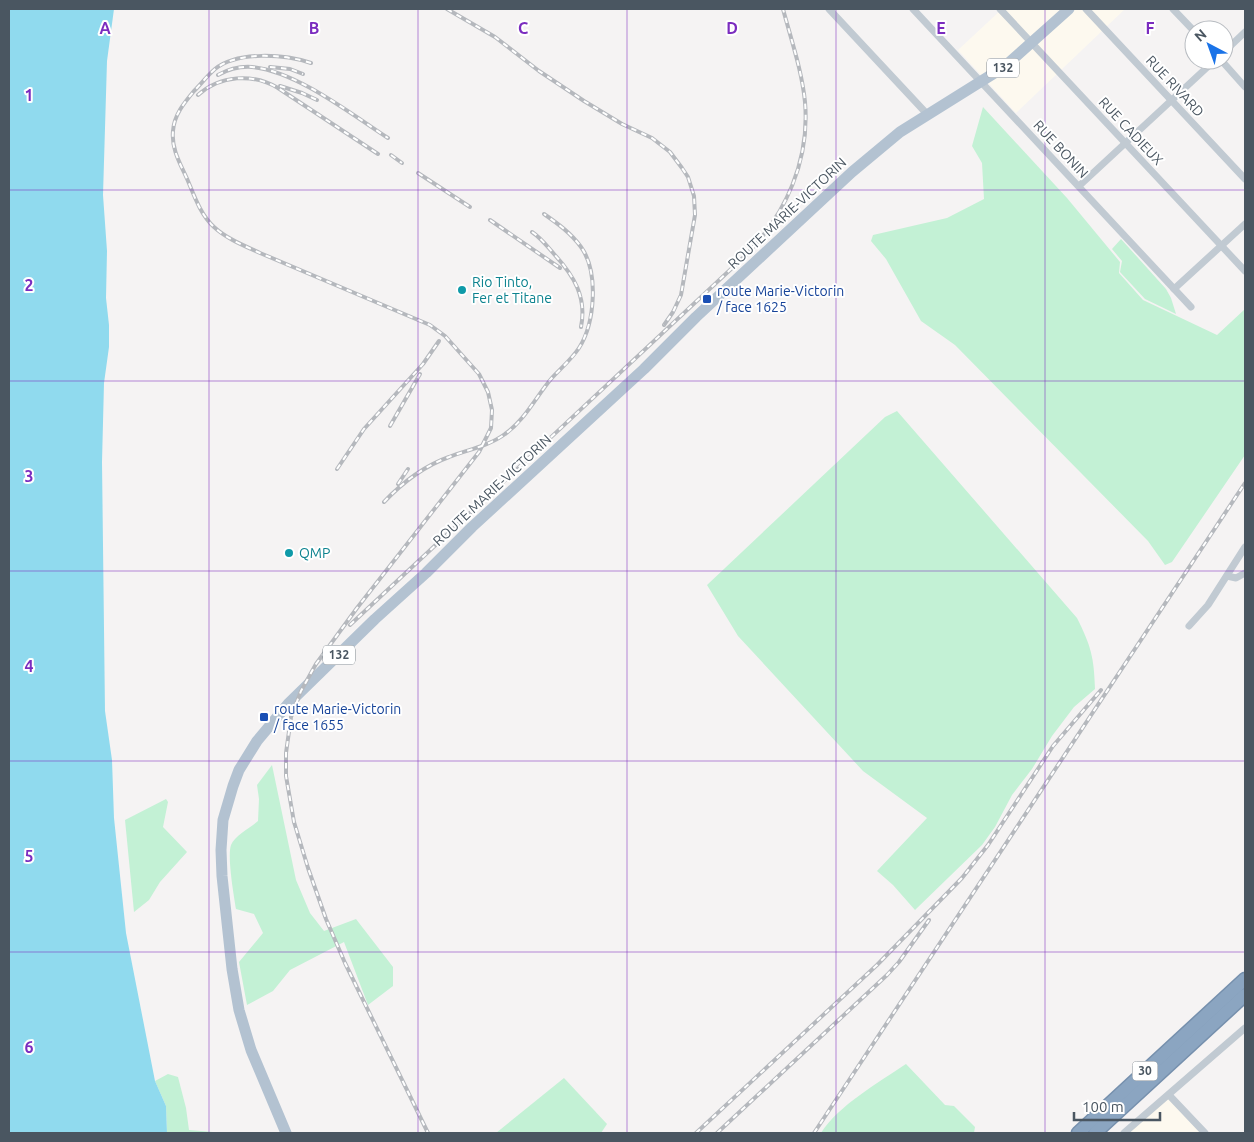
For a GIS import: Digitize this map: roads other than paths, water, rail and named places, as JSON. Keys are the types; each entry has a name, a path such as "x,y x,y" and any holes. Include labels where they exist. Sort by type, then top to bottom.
{"highway":[{"name":"30","path":"1078,1133 1245,979"},
{"name":"30","path":"1095,1133 1245,995"},
{"path":"1189,1047 1245,1003"}],"main road":[{"name":"ROUTE MARIE-VICTORIN","path":"286,1133 251,1050 239,1010 232,969 222,876 223,820 239,770 257,741 288,704 375,619 644,370 696,317 852,172 900,132 1004,67 1069,9"}],"street":[{"path":"829,9 927,114"},
{"name":"RUE BONIN","path":"913,9 1191,307"},
{"name":"RUE CADIEUX","path":"1000,9 1245,271"},
{"name":"RUE RIVARD","path":"1086,9 1245,179"},
{"path":"1173,9 1184,21"},
{"path":"1234,42 1245,32"},
{"path":"1078,186 1126,144 1204,70"},
{"path":"1230,70 1245,87"},
{"path":"1174,289 1245,224"},
{"path":"1189,626 1208,605 1245,547"},
{"path":"1227,576 1236,578 1245,572"},
{"path":"1124,1133 1245,1028"},
{"path":"1168,1095 1204,1133"}],"water":[{"path":"9,9 114,9 107,61 103,195 107,251 106,298 109,325 109,347 104,383 102,462 105,711 112,760 114,818 126,933 155,1081 166,1106 167,1133 9,1133"}],"railway":[{"path":"447,9 495,37 539,71 584,101 622,124 652,138 670,152 682,168 688,177 694,196 695,215 681,295 664,325"},
{"path":"350,625 746,255 773,222 784,204 799,165 804,145 806,124 801,79 783,9"},
{"path":"311,63 275,56 248,57 225,63 209,74 183,105 175,120 173,138 177,157 199,206 205,217 219,231 236,242 260,253 430,325 445,336 479,374 488,392 492,410 491,428 479,452 357,608 316,664 301,691 291,717 286,753 286,776 294,822 326,919 345,963 428,1133"},
{"path":"218,75 234,68 252,67 287,76 323,95 388,138"},
{"path":"270,67 290,69 303,74"},
{"path":"198,95 216,83 237,78 248,78 268,83 378,154"},
{"path":"280,86 317,100"},
{"path":"391,155 402,163"},
{"path":"418,173 470,207"},
{"path":"384,502 398,488 422,470 449,457 492,442 512,429 551,379 579,348 589,325 593,297 591,270 587,257 573,237 544,214"},
{"path":"490,220 560,268"},
{"path":"532,232 568,270 573,279 582,306 581,327"},
{"path":"337,469 364,429 423,364 439,341"},
{"path":"390,426 420,374"},
{"path":"398,484 408,469"},
{"path":"814,1133 1245,483"},
{"path":"696,1133 877,965 962,878 988,845 1053,746 1101,690"},
{"path":"717,1133 887,975 899,962 929,920"}],"place":[{"name":"Rio Tinto, Fer et Titane","path":"462,290"},
{"name":"route Marie-Victorin / face 1625","path":"707,299"},
{"name":"QMP","path":"289,553"},
{"name":"route Marie-Victorin / face 1655","path":"264,717"}]}
